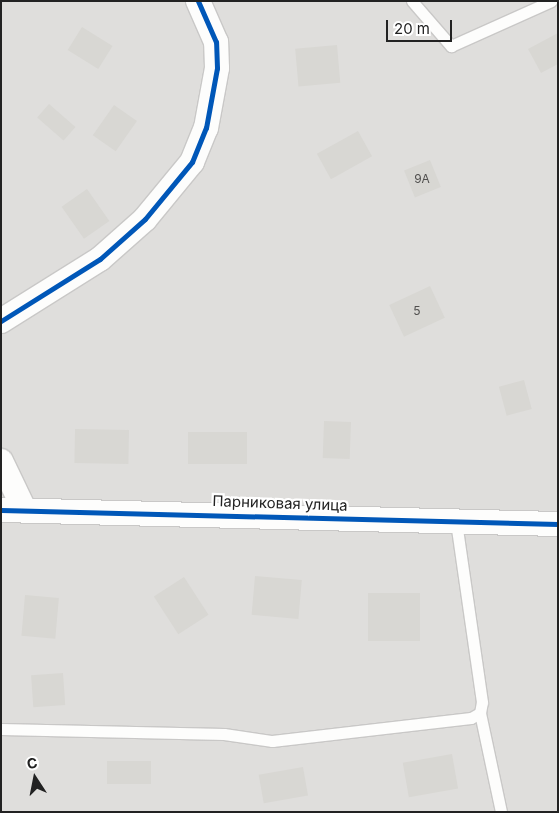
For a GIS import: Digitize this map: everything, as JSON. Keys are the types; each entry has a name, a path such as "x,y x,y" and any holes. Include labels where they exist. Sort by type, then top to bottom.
{"street":[{"path":"1,321 100,259 145,219 192,162 206,128 217,68 216,42 198,1"},
{"path":"1,461 13,509"},
{"name":"Парниковая улица","path":"13,509 558,524"}],"lane":[{"path":"412,1 451,46 551,1"},
{"path":"456,521 482,702 480,713 501,812"},
{"path":"1,729 224,734 272,741 480,713"}],"shaded area":[{"path":"1,1 558,1 558,812 1,812"}],"building":[{"path":"82,27 113,46 98,69 68,50"},
{"path":"558,33 558,64 541,73 528,49"},
{"path":"337,45 340,83 298,87 295,49"},
{"path":"49,104 75,127 64,141 37,118"},
{"path":"114,105 137,121 116,151 93,135"},
{"path":"358,131 372,156 331,179 317,154"},
{"path":"430,160 441,187 415,197 404,170"},
{"path":"87,189 109,221 84,239 62,207"},
{"path":"430,286 445,318 404,337 389,305"},
{"path":"524,380 532,409 507,416 499,387"},
{"path":"324,421 351,422 350,459 323,458"},
{"path":"75,429 129,430 128,464 74,463"},
{"path":"188,432 247,432 247,464 188,464"},
{"path":"255,576 302,580 298,619 252,615"},
{"path":"184,577 209,615 178,634 154,597"},
{"path":"368,593 420,593 420,641 368,641"},
{"path":"25,595 59,598 55,639 21,636"},
{"path":"63,673 65,705 33,707 31,675"},
{"path":"452,754 458,788 409,797 403,763"},
{"path":"107,761 151,761 151,784 107,784"},
{"path":"303,767 308,796 264,803 259,775"}],"cycle path":[{"path":"1,321 100,259 145,219 192,162 206,128 217,68 216,42 198,1"},
{"path":"1,510 558,524"}]}
